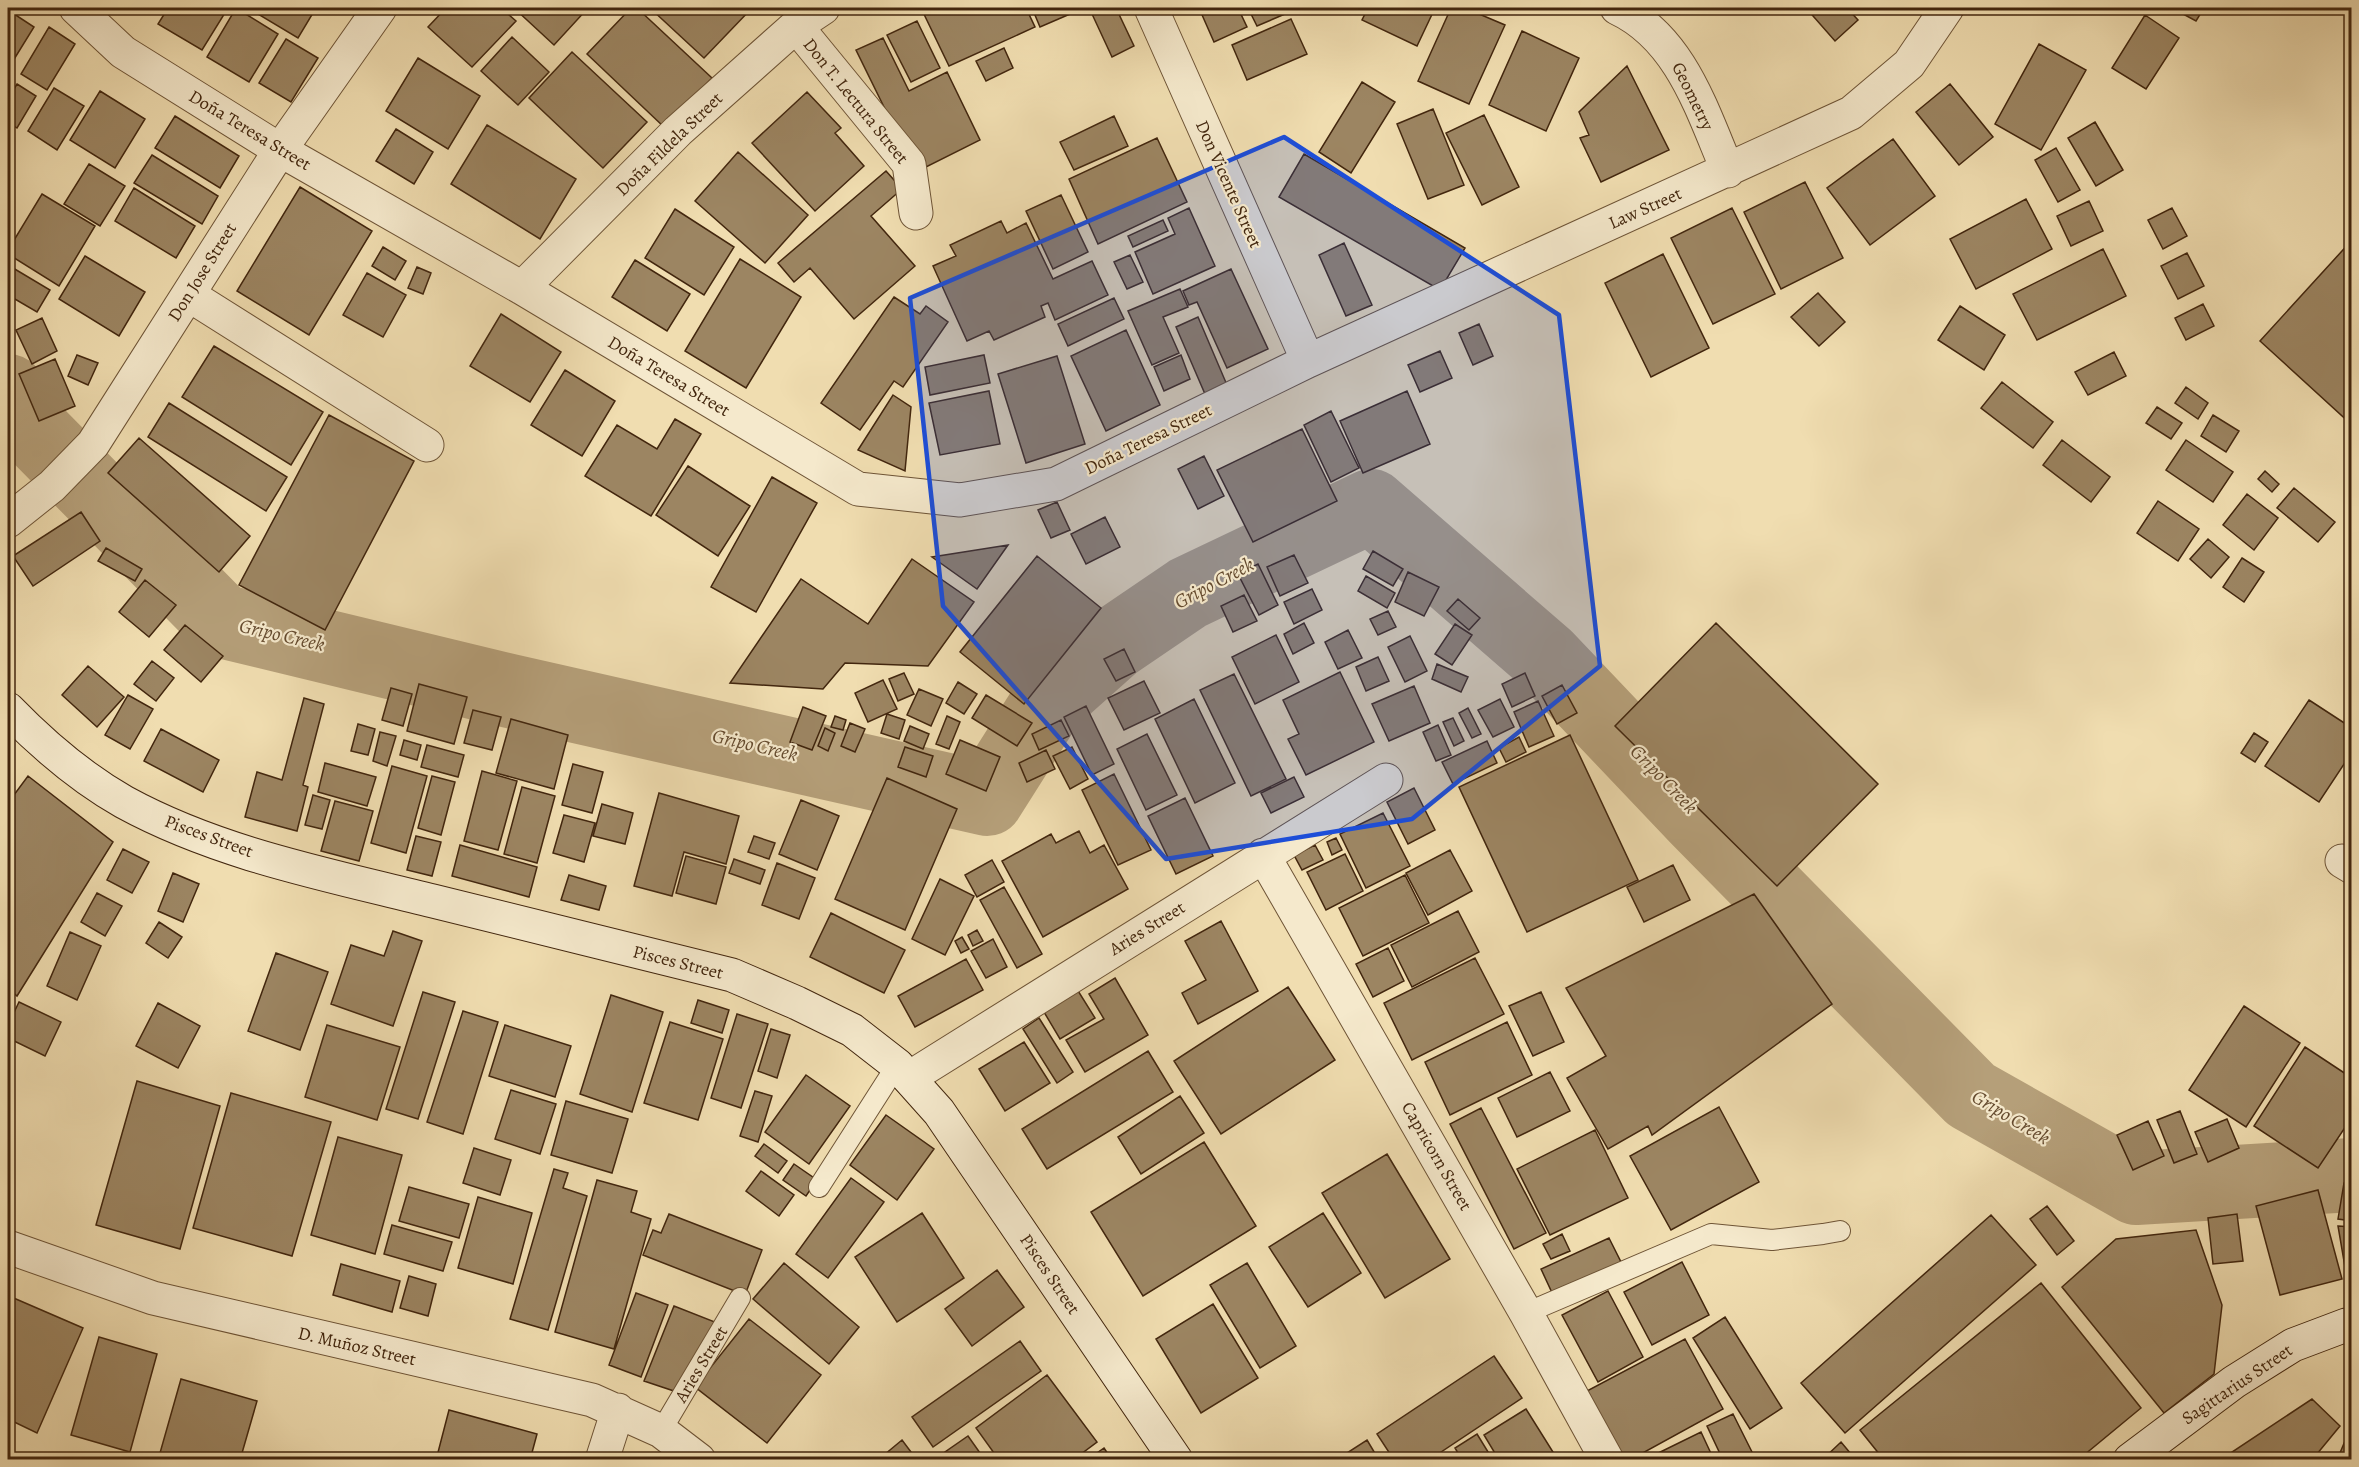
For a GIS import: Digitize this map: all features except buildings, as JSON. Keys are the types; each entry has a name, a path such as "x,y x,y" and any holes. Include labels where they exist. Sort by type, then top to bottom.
{"street":[{"name":"Doña Teresa Street","path":"75,8 123,52 280,150 522,288 858,489 960,500 1056,484 1308,361"},
{"name":"Don Jose Street","path":"8,521 52,486 93,444 280,150 380,8"},
{"name":"Doña Fildela Street","path":"522,288 678,131 796,26 823,8"},
{"name":"Don Vicente Street","path":"1151,8 1308,361"},
{"name":"Geometry","path":"1617,8 1632,14 1662,41 1685,72 1728,171"},
{"name":"Law Street","path":"1308,361 1851,113 1909,64 1947,8"},
{"name":"Don T. Lectura Street","path":"796,26 909,164 916,213"},
{"path":"189,295 427,445"},
{"name":"Pisces Street","path":"8,709 36,738 79,773 124,801 193,834 305,869 732,975 852,1030 903,1072 939,1112 1176,1460"},
{"name":"Aries Street","path":"903,1072 1386,780"},
{"name":"Capricorn Street","path":"1263,855 1526,1313 1607,1460"},
{"name":"D. Muñoz Street","path":"8,1247 153,1298 592,1400 661,1431 699,1460"},
{"name":"Sagittarius Street","path":"2130,1460 2234,1382 2293,1344 2346,1325 2352,1326"},
{"path":"602,1460 618,1410"}],"lane":[{"name":"Aries Street","path":"819,1187 903,1072"},
{"path":"1526,1313 1712,1234 1772,1239 1840,1231"},
{"name":"Aries Street","path":"661,1431 740,1298"}],"highlighted area":[{"path":"1284,137 1559,315 1600,666 1412,819 1166,859 943,606 910,298"}],"waterway":[{"name":"Gripo Creek","path":"8,391 17,414 221,621 510,691 987,799 1049,701 1113,644 1188,593 1371,506 1546,658 1698,818 1971,1095 2136,1188 2352,1175"}]}
